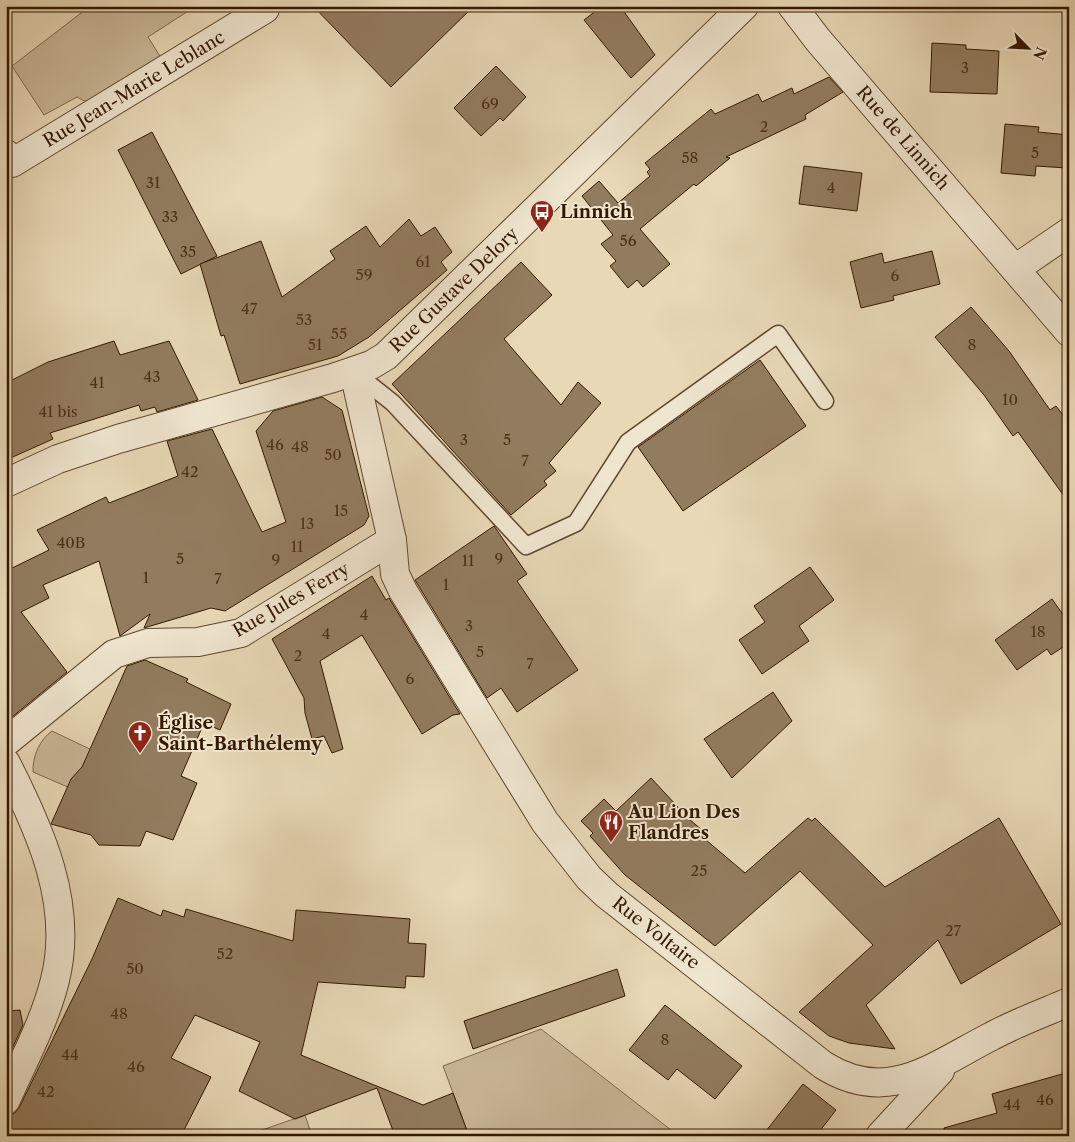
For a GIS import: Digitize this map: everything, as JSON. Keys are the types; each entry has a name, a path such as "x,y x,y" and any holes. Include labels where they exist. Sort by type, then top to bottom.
{"street":[{"name":"Rue Gustave Delory","path":"6,482 58,460 118,439 354,372 371,365 401,343 744,6"},
{"name":"Rue de Linnich","path":"792,6 818,40 1069,332"},
{"name":"Rue Jean-Marie Leblanc","path":"6,154 12,164 265,9"},
{"path":"1015,269 1069,232"},
{"name":"Rue Voltaire","path":"354,372 392,540 396,574 403,591 457,682 545,822 589,878 607,894 836,1073 855,1080 888,1084 908,1079 994,1034 1069,1002"},
{"name":"Rue Jules Ferry","path":"6,742 114,654 148,643 198,642 241,632 392,540"},
{"path":"6,763 46,855 61,920 61,943 54,981 6,1100"},
{"path":"880,1136 915,1096 958,1054"}],"lane":[{"path":"354,372 393,403 526,546 576,523 628,442 778,334 825,402"}],"shaded area":[{"path":"84,6 196,6 148,37 163,61 90,104 77,97 44,115 12,66 85,10"},
{"path":"52,731 94,751 86,761 89,762 70,788 33,772 34,760 38,749"},
{"path":"541,1029 671,1130 666,1136 469,1136 443,1066"},
{"path":"305,1115 312,1136 245,1136"}],"building":[{"path":"313,6 474,6 391,87"},
{"path":"602,6 620,6 655,55 631,78 584,20"},
{"path":"932,43 966,45 966,49 999,51 997,94 930,92"},
{"path":"496,66 526,97 503,121 500,118 481,136 454,108"},
{"path":"829,77 843,92 805,115 806,119 726,157 730,158 696,186 694,184 640,229 670,264 643,287 637,280 628,288 610,266 616,261 601,244 613,235 582,196 599,181 618,203 650,176 647,172 650,169 645,163 711,109 715,114 758,94 762,102 792,88 794,94"},
{"path":"1005,124 1039,127 1038,132 1069,135 1067,168 1036,166 1035,176 1001,173"},
{"path":"152,132 217,256 181,274 118,150"},
{"path":"804,166 862,173 857,211 799,204"},
{"path":"409,219 421,236 435,227 452,252 441,262 447,270 369,337 338,356 240,384 224,335 221,336 200,264 261,241 282,297 335,259 330,251 366,226 380,247"},
{"path":"932,251 940,284 893,296 894,300 861,308 850,262 882,253 884,263"},
{"path":"521,262 552,295 504,339 561,405 578,382 601,403 549,463 556,471 544,481 547,485 511,515 392,384"},
{"path":"971,307 1009,351 1050,410 1056,406 1069,423 1069,503 1018,432 1013,436 984,395 935,337"},
{"path":"114,341 120,355 169,341 198,400 157,412 155,407 141,411 139,405 50,433 53,439 6,460 6,383 48,362"},
{"path":"760,360 806,426 683,511 638,447"},
{"path":"322,397 342,410 369,516 364,525 225,611 211,608 144,628 150,614 120,636 99,561 43,585 49,598 21,612 67,672 6,722 6,571 49,550 37,530 106,497 109,503 178,476 167,441 212,429 262,532 286,522 256,431 273,411"},
{"path":"494,526 527,574 517,581 578,670 517,712 501,688 487,698 415,580"},
{"path":"810,567 834,600 799,626 809,641 762,674 739,640 765,622 754,606"},
{"path":"372,576 386,600 389,598 460,714 453,715 422,734 362,635 320,661 343,749 332,753 324,736 312,739 305,713 304,698 272,639"},
{"path":"1052,599 1069,623 1069,643 1051,655 1047,649 1017,670 995,640"},
{"name":"Église Saint-Barthélemy","path":"145,660 188,679 186,682 231,704 220,730 204,723 181,776 197,783 173,840 146,831 140,846 99,845 91,835 51,824 71,779 82,767 127,666"},
{"path":"773,692 792,721 732,778 704,739"},
{"path":"651,778 689,819 709,836 706,840 745,873 808,818 812,821 815,818 885,887 999,818 1061,924 961,984 938,940 866,1005 895,1049 849,1043 829,1036 799,1012 873,945 800,871 715,946 625,875 590,836 593,833 581,821 604,799 616,811"},
{"path":"118,898 161,916 163,910 184,917 186,909 293,941 296,910 410,919 408,943 426,944 424,977 406,976 405,988 318,982 301,1055 423,1105 453,1093 469,1136 395,1136 377,1088 295,1119 239,1091 260,1042 195,1015 171,1058 211,1077 181,1136 6,1136 6,1115 15,1113 20,1106 92,959"},
{"path":"617,969 625,996 473,1049 464,1021"},
{"path":"665,1005 742,1066 715,1099 677,1069 668,1080 629,1050"},
{"path":"20,1010 23,1025 6,1062 6,1011"},
{"path":"1069,1072 1069,1136 945,1136 944,1128 997,1113 992,1094"},
{"path":"803,1084 836,1110 816,1136 762,1136"}],"place":[{"name":"Linnich","path":"542,233"},
{"name":"Église Saint-Barthélemy","path":"140,754"},
{"name":"Au Lion Des Flandres","path":"611,843"}]}
